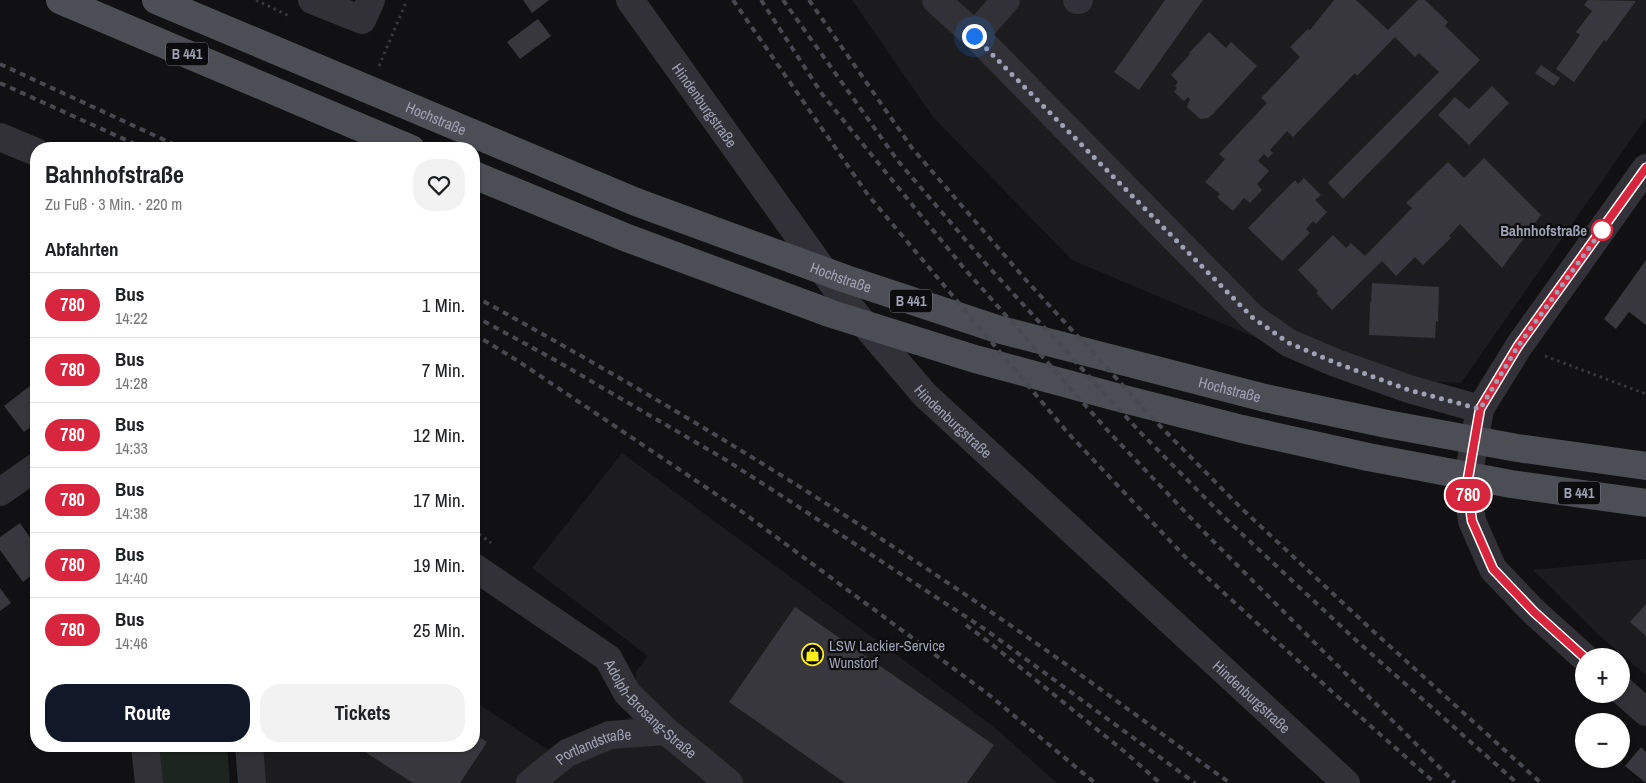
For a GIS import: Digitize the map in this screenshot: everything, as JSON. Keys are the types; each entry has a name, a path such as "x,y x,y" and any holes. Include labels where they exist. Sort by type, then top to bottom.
{"main road":[{"name":"B 441","path":"60,0 395,142"},
{"name":"Hochstraße","path":"156,0 636,202 846,279 997,329 1265,398 1387,424 1517,448 1646,466"},
{"name":"B 441","path":"480,177 646,245 832,314 976,359 1116,398 1368,457 1512,484 1646,503"}],"street":[{"path":"312,0 362,20 371,0"},
{"name":"Hindenburgstraße","path":"630,0 848,306 925,395 1346,783"},
{"path":"936,0 1253,318 1289,343 1336,363 1409,390 1480,409"},
{"path":"974,36 1006,0"},
{"path":"0,137 30,150"},
{"path":"1575,648 1534,612 1493,569 1472,521 1467,484 1480,409 1518,346 1646,168"},
{"path":"0,492 30,471"},
{"name":"Adolph-Brosang-Straße","path":"480,571 608,658 627,693 666,731 729,783"},
{"path":"1630,698 1646,712"},
{"name":"Portlandstraße","path":"530,783 567,753 610,735 666,731"},
{"path":"146,752 149,783"},
{"path":"249,752 252,783"}],"path":[{"path":"373,67 382,71"},
{"path":"1518,346 1646,394"}],"shaded area":[{"path":"852,0 1646,0 1646,118 1461,383 1367,379 1271,344 1072,260 933,117"},
{"path":"622,453 993,726 1057,783 263,783 260,752 480,752 480,705 548,750 633,716 636,671 648,656 532,568"},
{"path":"1646,559 1646,675 1630,661 1630,648 1614,648 1533,570"},
{"path":"158,752 227,752 230,783 161,783"}],"building":[{"path":"523,0 549,0 532,13"},
{"path":"1165,0 1203,0 1139,90 1114,72"},
{"path":"1334,0 1356,0 1388,30 1418,0 1425,0 1448,22 1445,26 1480,60 1343,199 1328,183 1439,72 1419,53 1415,57 1395,37 1357,76 1355,73 1293,137 1287,131 1270,150 1273,153 1268,158 1264,154 1258,161 1269,171 1257,184 1262,190 1250,203 1244,198 1233,211 1217,197 1220,194 1205,182 1225,159 1219,154 1267,103 1261,98 1300,57 1290,47 1308,29 1310,30"},
{"path":"1588,0 1636,1 1606,42 1604,40 1574,82 1556,69 1580,35 1576,32 1592,11 1584,5"},
{"path":"538,19 551,36 520,59 507,42"},
{"path":"1209,32 1226,48 1231,42 1257,66 1213,114 1208,118 1200,119 1187,107 1190,99 1188,97 1184,101 1174,92 1178,82 1171,75"},
{"path":"1541,65 1560,78 1554,86 1535,73"},
{"path":"1492,86 1509,103 1469,145 1438,115 1455,97 1469,109"},
{"path":"1484,158 1541,215 1502,268 1460,224 1449,236 1451,238 1423,265 1415,257 1396,276 1382,261 1332,310 1316,293 1318,291 1298,270 1333,235 1346,248 1351,243 1365,256 1412,208 1406,203 1448,162 1464,178"},
{"path":"1304,178 1321,195 1315,200 1327,212 1316,224 1313,221 1306,229 1310,233 1282,261 1248,228 1295,180 1298,184"},
{"path":"1646,260 1646,325 1629,312 1616,329 1604,319"},
{"path":"1372,283 1439,287 1438,322 1436,321 1435,338 1369,335"},
{"path":"30,386 30,428 24,432 4,406"},
{"path":"20,523 30,537 30,577 23,582 0,550 0,537"},
{"path":"0,588 11,603 0,611"},
{"path":"1646,604 1646,636 1630,622"},
{"name":"LSW Lackier-Service Wunstorf","path":"795,607 994,745 967,783 845,783 729,702"},
{"path":"480,738 487,742 460,783 413,783 365,752 480,752"},
{"path":"1641,747 1646,752 1646,783 1627,768 1630,768 1630,760"}],"railway":[{"path":"733,0 868,195 1068,433 1188,560 1435,783"},
{"path":"761,0 822,94 963,267 1109,432 1209,537 1455,783"},
{"path":"783,0 898,161 987,265 1139,431 1226,519 1358,642 1517,783"},
{"path":"809,0 912,148 1025,279 1161,427 1240,507 1373,631 1541,783"},
{"path":"0,64 169,142"},
{"path":"0,83 131,142"},
{"path":"480,299 606,370 801,487 865,528 1021,633 1230,783"},
{"path":"480,319 555,360 726,460 785,498 986,630 1195,783"},
{"path":"480,338 518,361 741,511 988,694 1095,783"},
{"path":"966,625 1125,752 1160,783"}],"bus line":[{"name":"780","path":"1575,649 1534,612 1493,569 1472,521 1467,484 1480,409 1518,346 1646,168"}],"place":[{"name":"Bahnhofstraße","path":"1602,230"},
{"name":"LSW Lackier-Service Wunstorf","path":"813,654"}],"route":[{"path":"974,36 1253,318 1289,343 1409,390 1480,409 1518,346 1602,230"}]}
